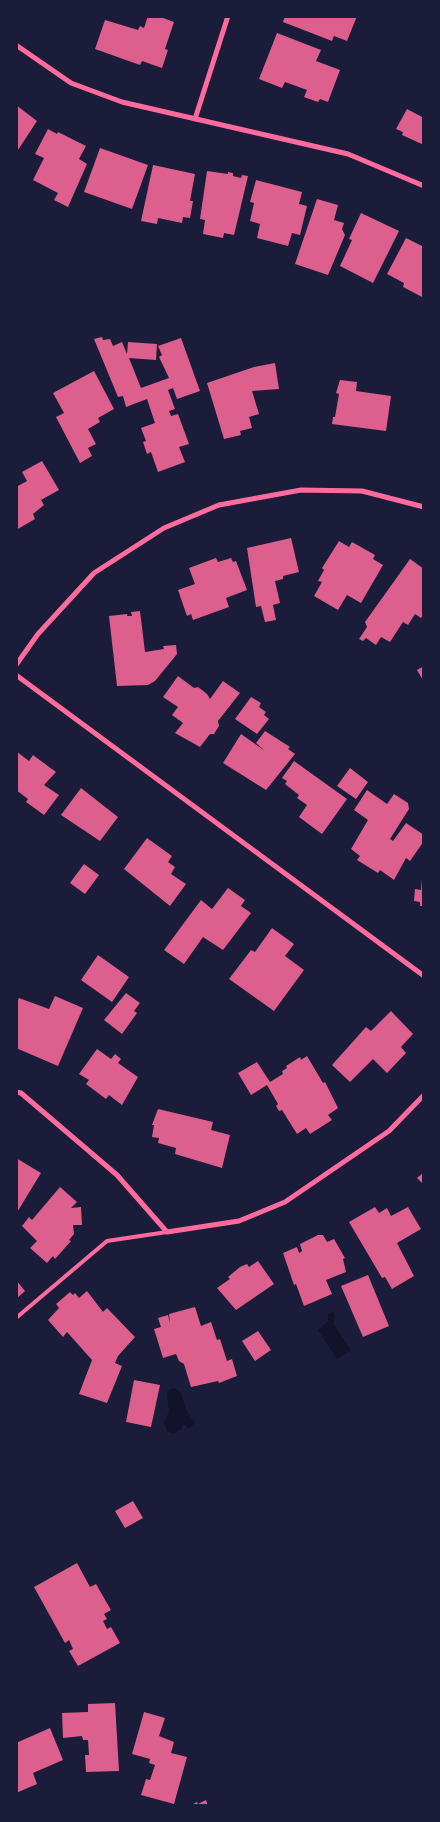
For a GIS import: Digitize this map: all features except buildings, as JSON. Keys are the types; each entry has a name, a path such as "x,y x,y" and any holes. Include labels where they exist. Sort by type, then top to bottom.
{"street":[{"path":"195,120 228,16"},
{"path":"16,45 71,83 122,102 348,154 424,186"},
{"path":"16,665 38,634 94,573 164,528 219,505 301,490 362,491 424,507"},
{"path":"16,675 424,976"},
{"path":"16,1092 21,1093 117,1175 167,1232 239,1221 286,1202 389,1131 424,1095"}],"lane":[{"path":"16,1318 108,1242 167,1232"}],"shaded area":[{"path":"333,1312 335,1317 333,1323 351,1350 337,1359 318,1330 328,1321 328,1314"},
{"path":"174,1388 181,1393 186,1410 195,1423 189,1428 183,1424 181,1429 174,1434 167,1431 164,1422 169,1412 167,1391"}]}
